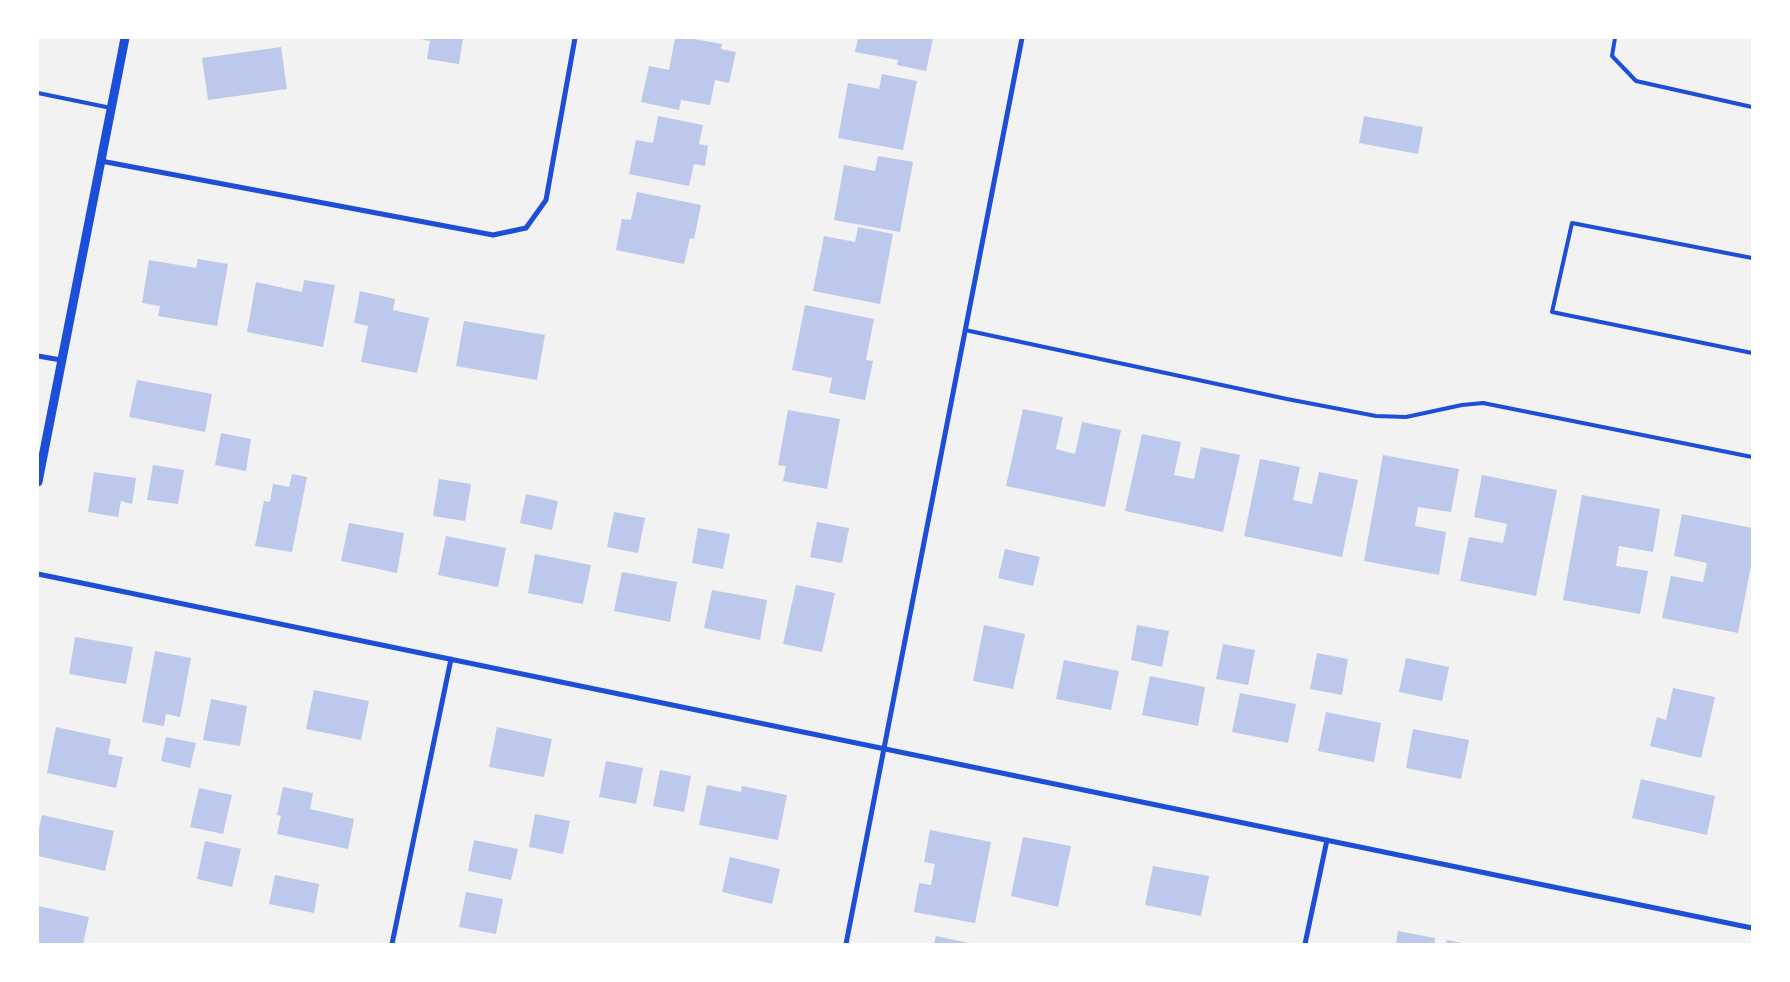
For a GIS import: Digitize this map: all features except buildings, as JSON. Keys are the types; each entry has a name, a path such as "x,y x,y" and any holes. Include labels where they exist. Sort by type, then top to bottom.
{"street":[{"path":"38,482 125,38"},
{"path":"101,161 493,234 526,228 546,200 575,38"},
{"path":"846,944 1022,38"},
{"path":"38,356 61,360"},
{"path":"38,574 1752,928"},
{"path":"392,944 451,660"},
{"path":"1305,944 1326,840"}],"lane":[{"path":"1615,38 1612,56 1636,82 1752,107"},
{"path":"38,93 111,108"},
{"path":"1752,258 1572,223 1552,312 1752,353"},
{"path":"966,330 1287,399 1376,416 1406,416 1462,405 1483,403 1752,457"}]}
